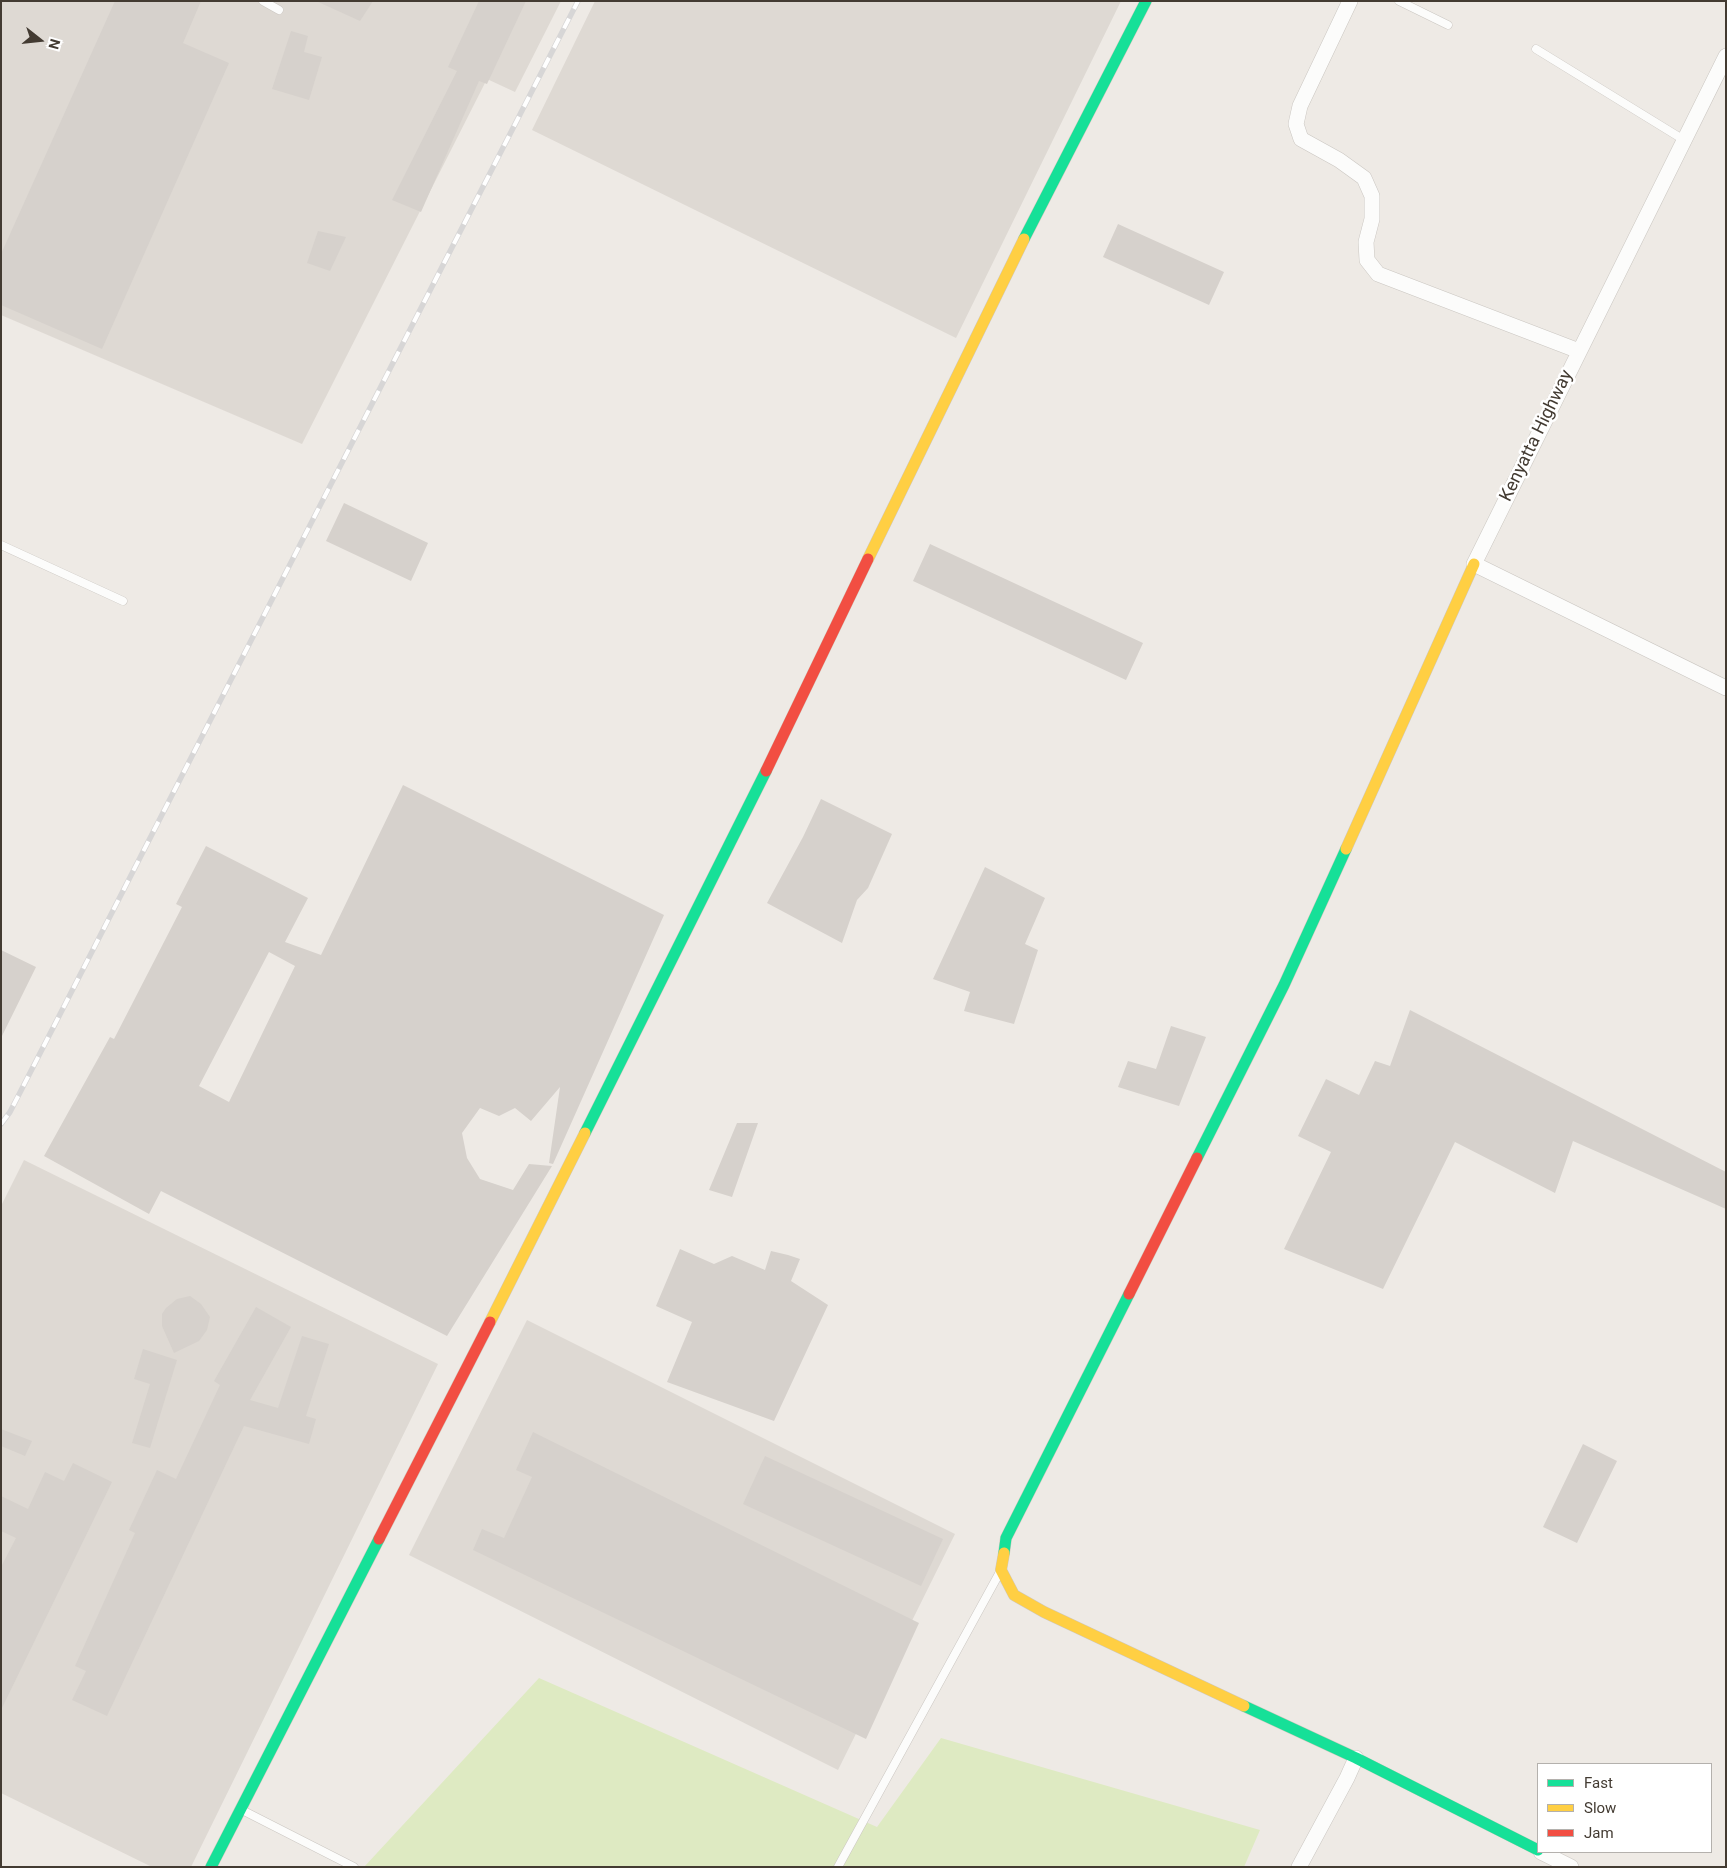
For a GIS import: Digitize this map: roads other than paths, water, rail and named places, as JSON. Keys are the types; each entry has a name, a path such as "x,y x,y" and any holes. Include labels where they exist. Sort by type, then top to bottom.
{"street":[{"path":"211,1867 486,1330 693,916 1004,279 1146,1"},
{"path":"1350,1 1300,106 1296,124 1301,139 1339,160 1364,178 1372,196 1372,218 1366,242 1367,260 1378,274 1579,350"},
{"name":"Kenyatta Highway","path":"1474,564 1726,56"},
{"path":"1537,1849 1356,1758 1044,1612 1014,1594 1001,1570 1006,1538 1284,985 1474,564 1726,688"},
{"path":"1299,1867 1356,1758"},
{"path":"1544,1853 1571,1867"}],"lane":[{"path":"263,1 279,10"},
{"path":"1399,1 1448,25"},
{"path":"1536,49 1684,140"},
{"path":"1,545 123,601"},
{"path":"838,1867 1001,1570"},
{"path":"241,1809 354,1867"}],"railway":[{"path":"1,1124 10,1112 578,1"}]}
